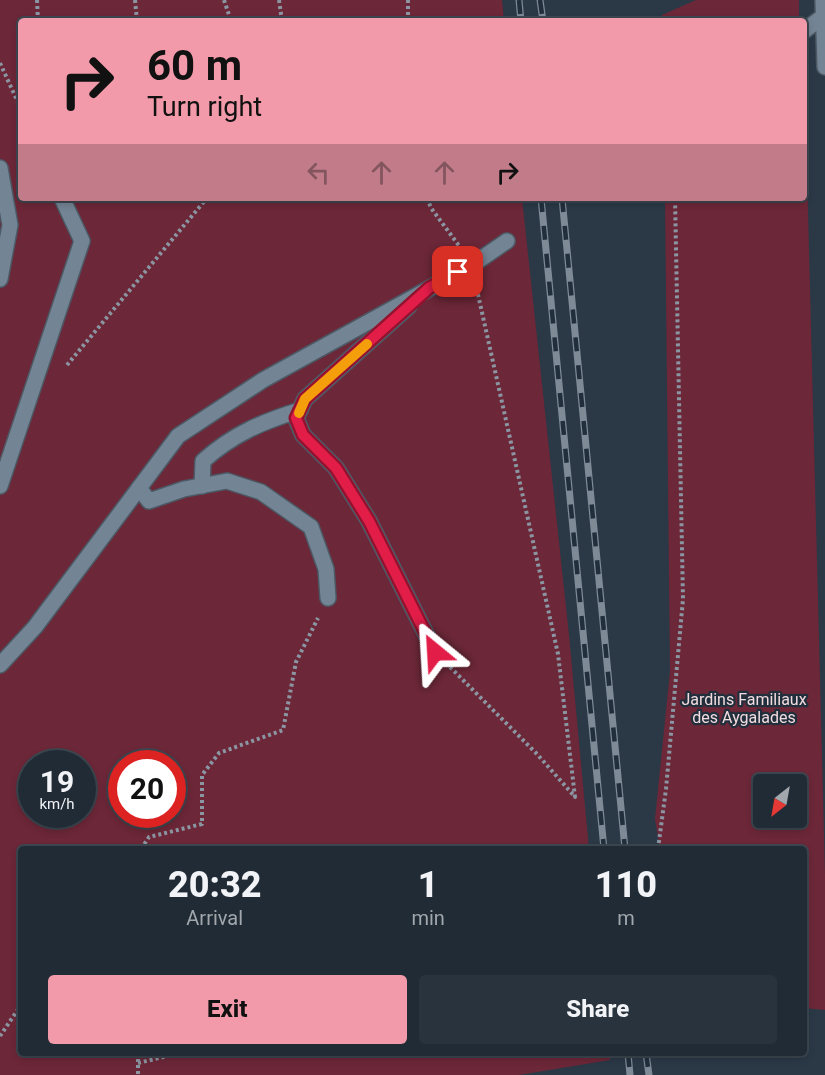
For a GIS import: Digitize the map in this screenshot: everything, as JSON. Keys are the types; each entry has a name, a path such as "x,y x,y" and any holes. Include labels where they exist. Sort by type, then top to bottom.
{"main road":[{"path":"807,28 824,10"},
{"path":"824,10 825,67"},
{"path":"0,168 10,225 0,279"},
{"path":"0,486 82,241 63,201"},
{"path":"0,666 35,627 178,436 263,380 472,265 507,241"},
{"path":"429,288 305,399 296,418 303,435 336,468 369,521 435,652"},
{"path":"202,486 203,461 224,443 270,420 300,410"},
{"path":"139,488 149,501 184,489 227,482 261,492 310,527 326,569 328,598"}],"path":[{"path":"37,0 38,18"},
{"path":"135,0 137,18"},
{"path":"224,0 230,18"},
{"path":"279,0 282,18"},
{"path":"408,0 408,18"},
{"path":"0,63 18,102"},
{"path":"61,373 204,201"},
{"path":"428,201 472,265 558,654 575,797 537,754 435,652"},
{"path":"658,846 666,789 683,598 675,201"},
{"path":"143,846 149,837 202,824 202,776 219,753 283,730 296,662 328,598"},
{"path":"0,1035 18,1009"},
{"path":"138,1056 138,1075"},
{"path":"138,1063 167,1056"}],"green space":[{"path":"0,0 502,0 504,18 18,18 18,201 522,201 569,635 589,846 18,846 18,1056 610,1056 610,1060 519,1075 0,1075"},
{"path":"696,0 799,0 799,18 662,18 662,15"},
{"name":"Jardins Familiaux des Aygalades","path":"807,171 825,874 825,1010 807,1008 807,846 660,846 655,819 670,671 665,201 807,201"}],"railway":[{"path":"519,0 521,18"},
{"path":"540,0 543,18"},
{"path":"541,201 604,846"},
{"path":"562,201 625,846"},
{"path":"628,1056 630,1075"},
{"path":"646,1056 649,1075"}],"slow traffic":[{"path":"299,413 305,399 367,344"}],"route":[{"path":"435,652 369,521 336,468 303,435 296,418 305,399 429,288 458,272"}]}
